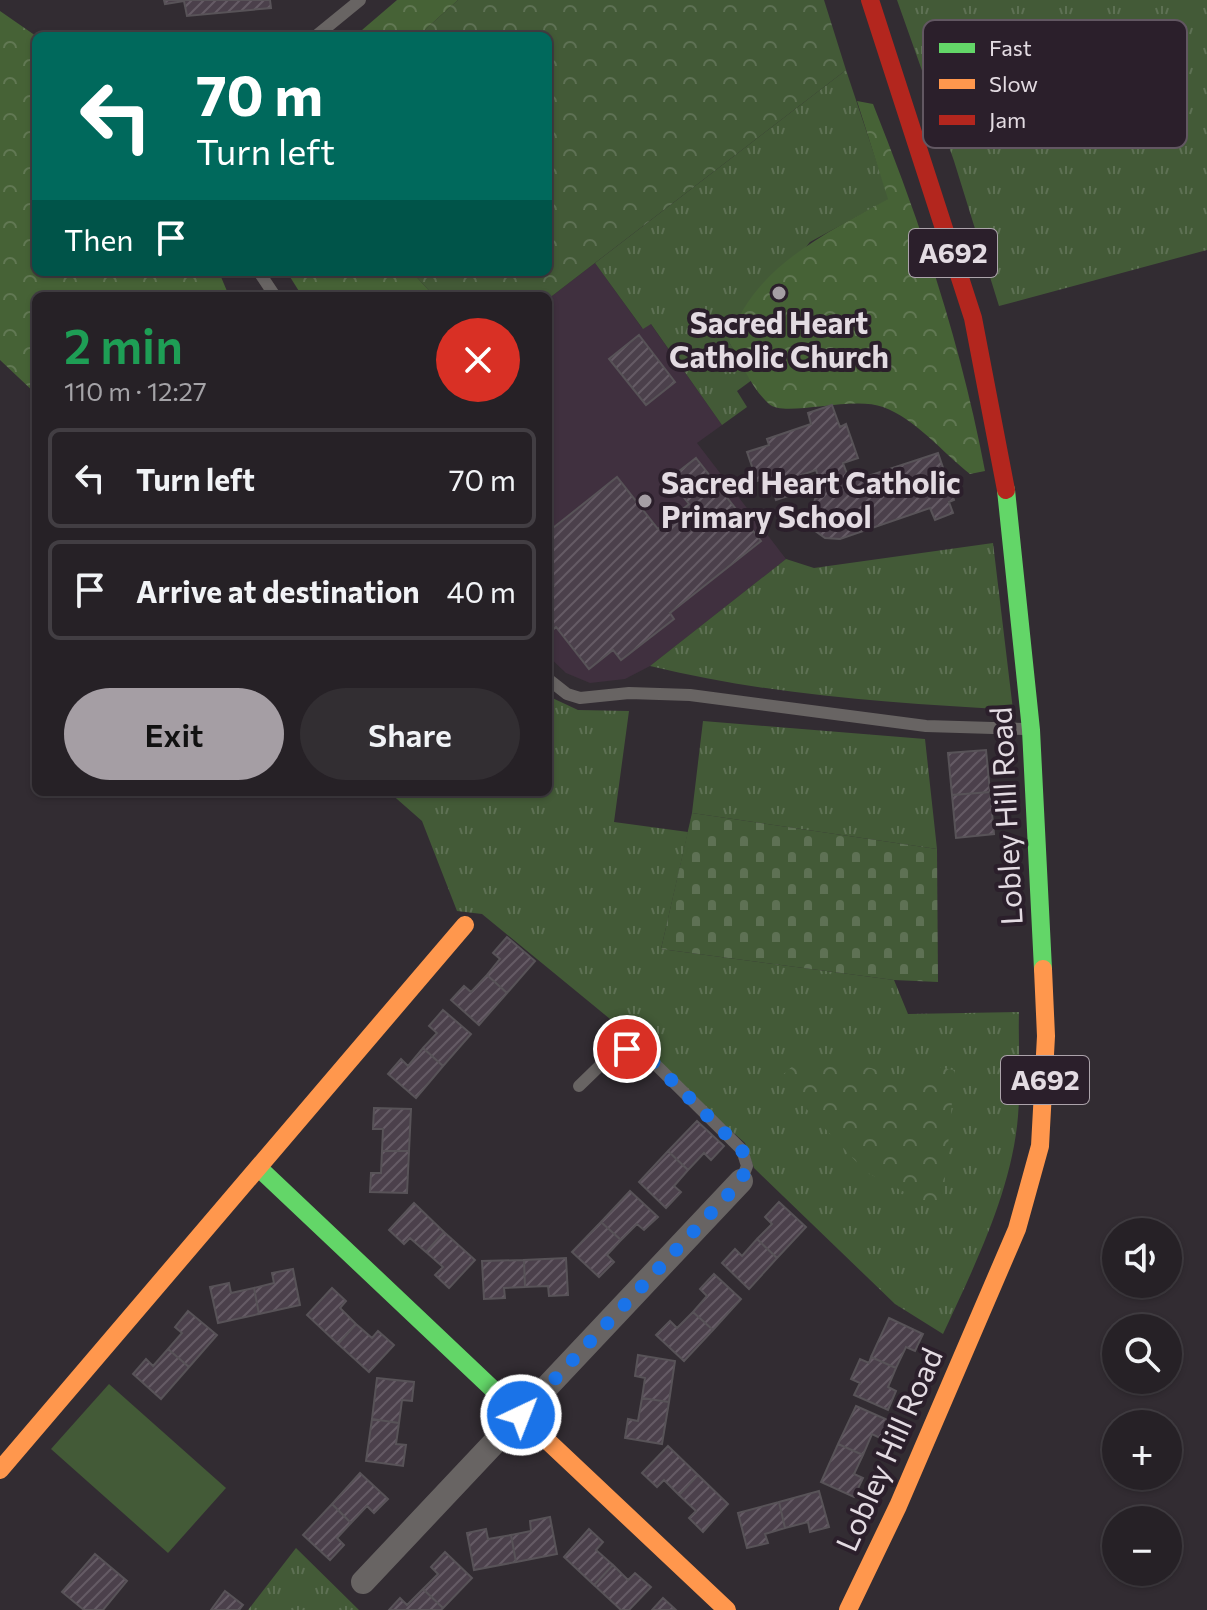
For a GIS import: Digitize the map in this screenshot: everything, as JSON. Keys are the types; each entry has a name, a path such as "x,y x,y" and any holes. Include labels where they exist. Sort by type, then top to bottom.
{"main road":[{"name":"Lobley Hill Road","path":"848,1610 1017,1229 1040,1146 1046,1036 1031,730 1015,552 997,429 973,318 870,0"},
{"path":"0,1470 465,925"},
{"path":"259,1168 727,1610"}],"street":[{"path":"363,1582 741,1181"}],"lane":[{"path":"321,32 360,0"},
{"path":"552,682 567,694 580,698 629,693 690,695 926,726 1031,730"},
{"path":"579,1086 612,1054 627,1049 647,1056 742,1150 747,1166 741,1181"}],"shaded area":[{"name":"Sacred Heart Catholic Primary School","path":"595,263 642,328 650,323 722,425 697,443 786,559 650,666 625,679 590,683 566,673 552,660 552,296"}],"green space":[{"path":"397,0 458,0 422,32 360,32"},
{"path":"458,0 824,0 846,70 552,296 552,292 430,292 416,276 552,276 552,32 422,32"},
{"path":"897,0 1207,0 1207,250 999,306 949,148 1187,148 1187,20 923,20 923,73"},
{"path":"0,11 32,33 32,276 221,276 227,292 32,292 32,390 0,360"},
{"path":"846,70 889,199 810,242 729,342 752,380 737,391 747,407 722,425 651,324 643,329 595,263"},
{"path":"857,101 873,104 923,239 952,331 985,471 970,474 907,419 883,407 854,403 789,409 769,404 752,383 729,342 754,293 772,273 816,240 888,199"},
{"path":"290,276 416,276 430,292 300,292"},
{"path":"993,543 1013,710 876,701 785,691 650,666 786,559 814,568"},
{"path":"552,698 578,710 629,711 614,822 688,832 661,949 894,980 908,1014 1019,1012 1018,1116 1008,1172 990,1228 943,1334 895,1304 754,1168 745,1143 644,1053 643,1046 482,914 457,911 422,821 394,796 552,796"},
{"path":"703,721 925,739 937,849 692,813"},
{"path":"692,813 937,849 938,982 894,980 661,949"},
{"path":"826,1062 871,1068 922,1086 928,1066 955,1070 943,1199 933,1207 866,1172 778,1079 795,1064"},
{"path":"109,1384 226,1488 168,1553 51,1449"},
{"path":"296,1548 359,1610 248,1610"}],"building":[{"path":"164,0 270,0 271,8 187,16 184,1 165,4"},
{"path":"639,335 675,382 646,405 609,359"},
{"path":"832,405 840,427 846,424 858,458 843,463 850,482 938,453 954,500 949,502 953,513 935,520 930,508 840,539 825,538 814,530 810,520 815,499 824,493 816,470 801,475 807,490 776,500 769,477 757,481 747,452 769,445 767,439 811,424 808,413"},
{"path":"696,458 761,541 670,613 674,619 621,660 613,650 589,669 556,627 552,630 552,529 617,477 658,529 689,504 669,479"},
{"path":"986,750 990,792 952,795 948,753"},
{"path":"990,792 994,834 956,838 952,795"},
{"path":"507,937 535,961 507,993 487,975 500,959 493,953"},
{"path":"487,975 507,993 479,1025 451,1000 464,986 471,992"},
{"path":"443,1010 471,1034 443,1066 423,1048 437,1033 429,1026"},
{"path":"423,1048 443,1066 416,1098 388,1074 401,1059 408,1066"},
{"path":"374,1108 411,1109 409,1151 382,1151 383,1129 373,1129"},
{"path":"697,1121 724,1146 711,1160 704,1153 688,1170 668,1151"},
{"path":"382,1151 409,1151 407,1193 370,1192 371,1173 381,1173"},
{"path":"668,1151 688,1170 674,1186 681,1192 666,1208 639,1182"},
{"path":"630,1191 658,1217 644,1230 637,1224 621,1240 601,1222"},
{"path":"779,1202 806,1227 777,1258 757,1239 772,1224 765,1217"},
{"path":"414,1203 444,1232 426,1252 410,1238 404,1244 389,1230"},
{"path":"601,1222 621,1240 607,1255 614,1262 599,1277 572,1252"},
{"path":"444,1232 475,1260 449,1288 435,1275 443,1267 426,1252"},
{"path":"757,1239 777,1258 749,1289 722,1263 735,1249 742,1256"},
{"path":"566,1258 568,1295 549,1296 548,1286 525,1287 524,1260"},
{"path":"524,1260 525,1287 504,1288 505,1298 484,1299 482,1261"},
{"path":"293,1269 300,1305 259,1314 254,1288 274,1283 272,1273"},
{"path":"714,1274 741,1299 713,1330 693,1312 707,1296 700,1289"},
{"path":"229,1283 231,1293 254,1288 259,1314 218,1323 210,1287"},
{"path":"332,1288 346,1301 340,1308 356,1324 338,1344 307,1315"},
{"path":"188,1311 217,1335 189,1367 168,1349 182,1333 175,1327"},
{"path":"693,1312 713,1330 684,1361 656,1335 670,1321 677,1328"},
{"path":"889,1318 923,1334 915,1351 906,1347 896,1368 871,1357"},
{"path":"356,1324 372,1338 378,1331 394,1345 369,1372 338,1344"},
{"path":"168,1349 189,1367 161,1399 133,1374 146,1359 153,1366"},
{"path":"638,1355 675,1361 669,1402 642,1398 645,1378 635,1376"},
{"path":"871,1357 896,1368 888,1387 896,1391 888,1410 854,1395 860,1383 851,1379 860,1359 869,1363"},
{"path":"377,1378 414,1382 412,1401 402,1400 399,1423 372,1419"},
{"path":"642,1398 669,1402 662,1444 625,1438 628,1419 638,1421"},
{"path":"856,1406 890,1421 882,1439 872,1434 863,1455 838,1444"},
{"path":"372,1419 399,1423 396,1444 406,1445 403,1466 366,1461"},
{"path":"838,1444 863,1455 854,1474 863,1478 854,1497 821,1482"},
{"path":"668,1446 698,1475 679,1495 664,1480 657,1487 642,1473"},
{"path":"360,1473 388,1499 374,1513 367,1506 351,1523 332,1504"},
{"path":"698,1475 728,1504 703,1532 689,1518 696,1511 679,1495"},
{"path":"819,1491 829,1527 810,1532 808,1522 785,1528 779,1502"},
{"path":"779,1502 785,1528 765,1534 768,1543 747,1548 738,1513"},
{"path":"332,1504 351,1523 337,1538 344,1545 330,1560 303,1535"},
{"path":"550,1517 557,1554 516,1562 511,1535 531,1531 530,1521"},
{"path":"486,1529 488,1539 511,1535 516,1562 474,1570 467,1533"},
{"path":"589,1529 603,1542 596,1550 613,1565 594,1585 564,1557"},
{"path":"445,1552 472,1578 443,1608 423,1589 438,1574 431,1567"},
{"path":"95,1554 127,1581 103,1610 84,1610 62,1592"},
{"path":"613,1565 628,1580 635,1573 651,1587 629,1610 621,1610 594,1585"},
{"path":"423,1589 443,1608 441,1610 389,1610 400,1598 407,1605"},
{"path":"225,1591 243,1605 239,1610 211,1610"},
{"path":"663,1598 676,1610 652,1610"}],"traffic: fast":[{"path":"1006,490 1031,730 1043,969"},
{"path":"259,1168 500,1396"}],"traffic: slow":[{"path":"0,1470 465,925"},
{"path":"848,1610 898,1506 1017,1229 1040,1146 1046,1036 1043,969"},
{"path":"500,1396 727,1610"}],"traffic: jam":[{"path":"870,0 973,318 1006,490"}],"place":[{"name":"Sacred Heart Catholic Church","path":"779,293"},
{"name":"Sacred Heart Catholic Primary School","path":"645,501"}],"route":[{"path":"521,1415 741,1181 747,1166 742,1150 647,1056 627,1049"}]}
